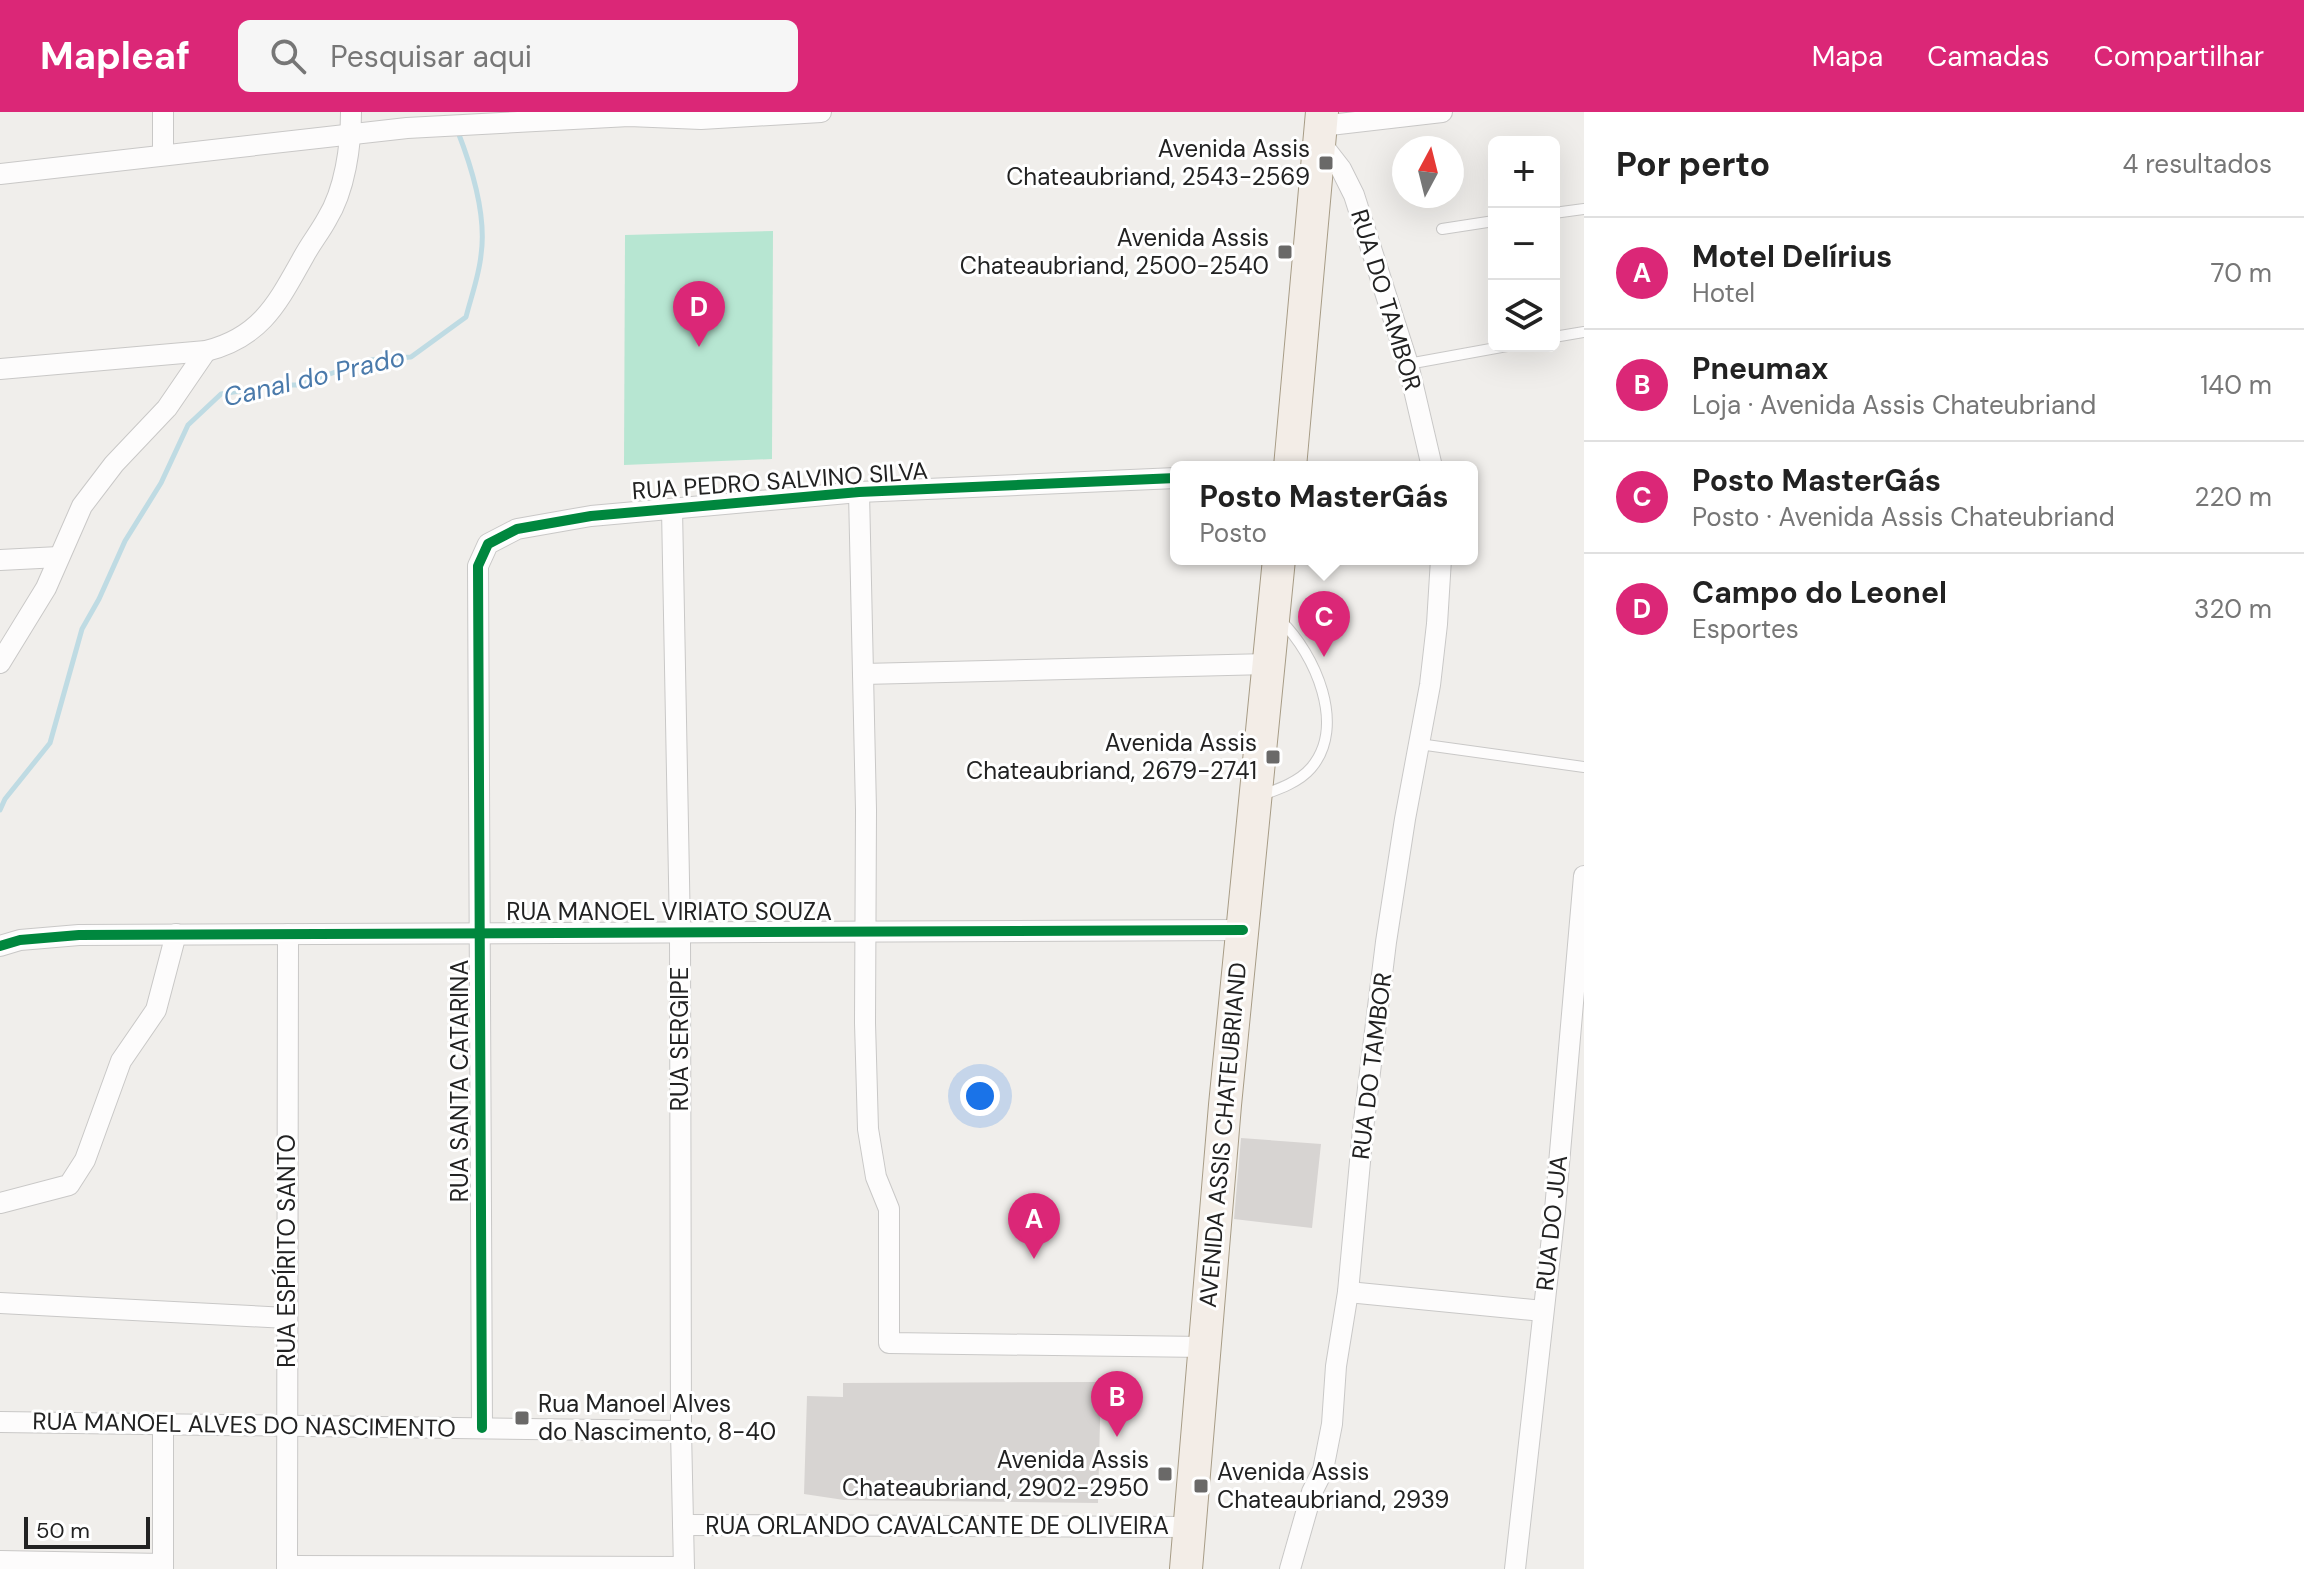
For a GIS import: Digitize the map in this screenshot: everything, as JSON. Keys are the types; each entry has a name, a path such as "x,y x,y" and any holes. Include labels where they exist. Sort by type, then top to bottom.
{"main road":[{"path":"1291,461 1321,127"},
{"name":"AVENIDA ASSIS CHATEUBRIAND","path":"1186,1569 1204,1347 1278,565"}],"street":[{"path":"163,112 163,155"},
{"path":"0,369 206,351 225,346 246,334 275,308 328,218 339,192 351,134 351,112"},
{"path":"0,174 434,126 630,114 701,119 821,112"},
{"path":"1321,127 1442,112"},
{"name":"RUA DO TAMBOR","path":"1321,127 1354,195 1408,364 1431,461"},
{"path":"0,663 46,588 82,506 114,464 167,408 206,351"},
{"name":"RUA PEDRO SALVINO SILVA","path":"488,544 517,529 591,516 859,492 1170,478"},
{"path":"859,492 868,1129 876,1177 889,1209 889,1343 1204,1347"},
{"name":"RUA SERGIPE","path":"672,509 680,932 684,1568"},
{"name":"RUA SANTA CATARINA","path":"482,1428 478,566 488,544"},
{"path":"0,560 59,557"},
{"name":"RUA DO TAMBOR","path":"1290,1569 1312,1492 1323,1470 1332,1424 1336,1366 1348,1292 1363,1129 1386,942 1436,639 1441,565"},
{"path":"863,674 1268,664"},
{"name":"RUA DO JUA","path":"1515,1569 1555,1210 1584,876"},
{"name":"RUA MANOEL VIRIATO SOUZA","path":"0,946 20,940 79,935 1243,930"},
{"path":"0,1203 69,1185 85,1160 121,1061 156,1010 176,934"},
{"name":"RUA ESPÍRITO SANTO","path":"287,1567 288,934"},
{"path":"1348,1292 1543,1311"},
{"path":"0,1303 287,1318"},
{"name":"RUA MANOEL ALVES DO NASCIMENTO","path":"0,1422 681,1431"},
{"path":"0,1561 163,1566 163,1424"},
{"name":"RUA ORLANDO CAVALCANTE DE OLIVEIRA","path":"683,1525 1190,1527"},
{"path":"287,1567 684,1568"}],"lane":[{"path":"1560,212 1584,209"},
{"path":"1442,229 1488,222"},
{"path":"1560,336 1584,332"},
{"path":"1408,364 1488,349"},
{"path":"1256,797 1284,787 1309,771 1321,753 1325,738 1326,712 1315,668 1303,646 1273,614"},
{"path":"1419,744 1584,767"}],"green space":[{"path":"773,231 772,459 624,465 625,235"}],"building":[{"path":"1241,1138 1321,1144 1312,1228 1234,1219"},
{"path":"1101,1382 1098,1503 844,1500 804,1494 807,1396 843,1397 843,1383"}],"waterway":[{"name":"Canal do Prado","path":"0,810 5,799 50,743 82,629 125,541 161,483 188,425 221,394 298,385 370,360 411,357 466,317 480,263 482,224 473,176 458,132"}],"cycle path":[{"path":"482,1428 478,566 488,544 517,529 591,516 859,492 1170,478"},
{"path":"0,946 20,940 79,935 1243,930"}],"place":[{"name":"Avenida Assis Chateaubriand, 2543-2569","path":"1326,163"},
{"name":"Avenida Assis Chateaubriand, 2500-2540","path":"1285,252"},
{"name":"Campo do Leonel","path":"699,347"},
{"name":"Posto MasterGás","path":"1324,657"},
{"name":"Avenida Assis Chateaubriand, 2679-2741","path":"1273,757"},
{"name":"Motel Delírius","path":"1034,1259"},
{"name":"Rua Manoel Alves do Nascimento, 8-40","path":"522,1418"},
{"name":"Pneumax","path":"1117,1437"},
{"name":"Avenida Assis Chateaubriand, 2902-2950","path":"1165,1474"},
{"name":"Avenida Assis Chateaubriand, 2939","path":"1201,1486"}]}
